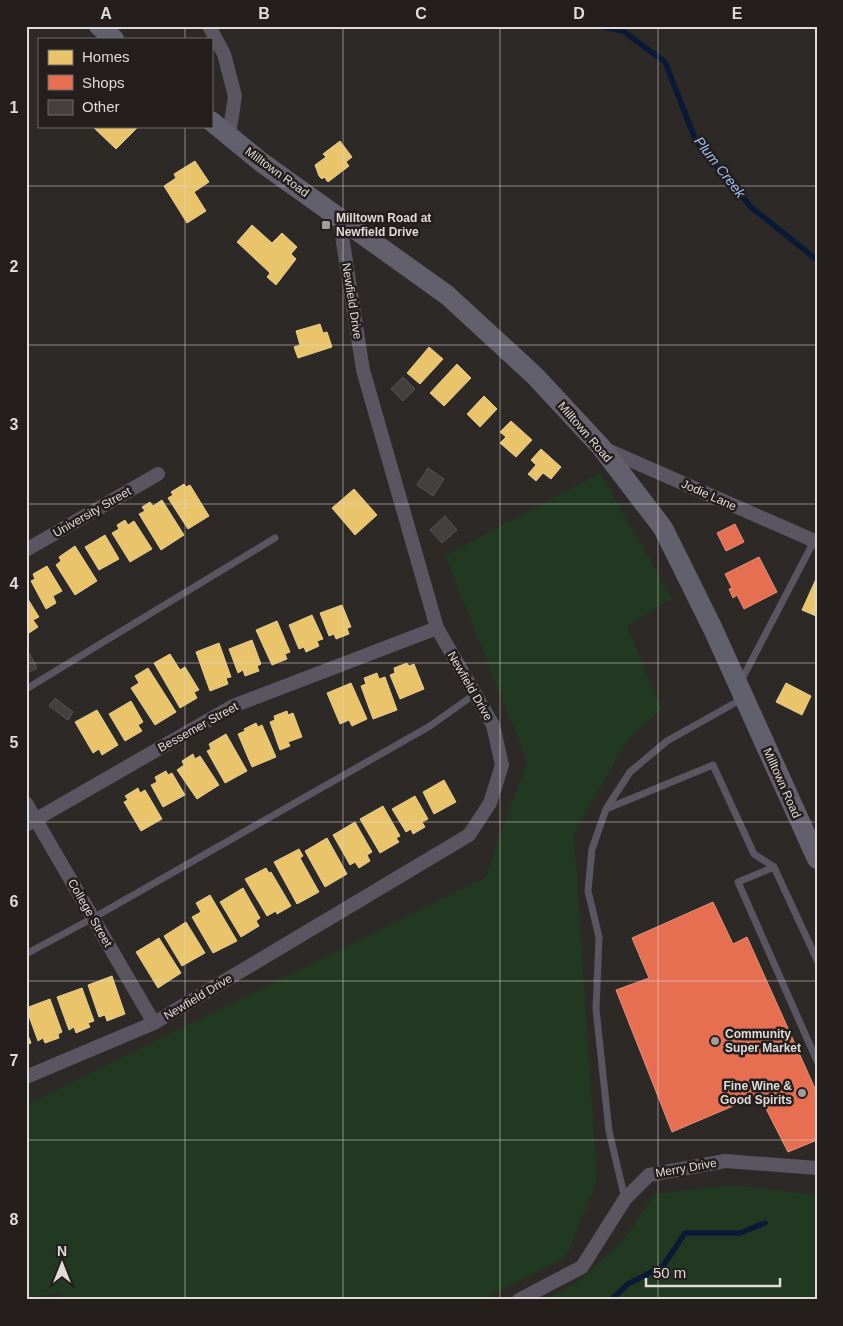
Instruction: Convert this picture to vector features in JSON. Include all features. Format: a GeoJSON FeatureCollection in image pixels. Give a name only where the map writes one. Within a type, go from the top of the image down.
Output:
{"type":"FeatureCollection","features":[{"type":"Feature","properties":{"kind":"street"},"geometry":{"type":"LineString","coordinates":[[99,26],[113,38]]}},
{"type":"Feature","properties":{"kind":"street"},"geometry":{"type":"LineString","coordinates":[[209,26],[224,54],[235,96],[229,136]]}},
{"type":"Feature","properties":{"kind":"street","name":"Milltown Road"},"geometry":{"type":"LineString","coordinates":[[212,122],[261,162],[447,294],[535,376],[601,447],[663,528],[742,692],[817,859]]}},
{"type":"Feature","properties":{"kind":"street","name":"Newfield Drive"},"geometry":{"type":"LineString","coordinates":[[26,1077],[154,1023],[469,835],[490,803],[502,765],[493,725],[437,628],[363,370],[339,217]]}},
{"type":"Feature","properties":{"kind":"street","name":"Jodie Lane"},"geometry":{"type":"LineString","coordinates":[[601,447],[815,541]]}},
{"type":"Feature","properties":{"kind":"street","name":"University Street"},"geometry":{"type":"LineString","coordinates":[[26,550],[158,474]]}},
{"type":"Feature","properties":{"kind":"street","name":"Bessemer Street"},"geometry":{"type":"LineString","coordinates":[[31,822],[233,706],[437,628]]}},
{"type":"Feature","properties":{"kind":"street","name":"College Street"},"geometry":{"type":"LineString","coordinates":[[26,803],[31,822],[93,918],[154,1023]]}},
{"type":"Feature","properties":{"kind":"street","name":"Merry Drive"},"geometry":{"type":"LineString","coordinates":[[519,1300],[582,1267],[625,1199],[649,1175],[725,1161],[817,1168]]}},
{"type":"Feature","properties":{"kind":"lane"},"geometry":{"type":"LineString","coordinates":[[26,689],[275,538]]}},
{"type":"Feature","properties":{"kind":"lane"},"geometry":{"type":"LineString","coordinates":[[625,1199],[609,1131],[596,1009],[599,937],[588,891],[592,849],[606,809],[630,772],[667,741],[742,692],[815,541]]}},
{"type":"Feature","properties":{"kind":"lane"},"geometry":{"type":"LineString","coordinates":[[26,954],[93,918],[430,726],[475,694]]}},
{"type":"Feature","properties":{"kind":"lane"},"geometry":{"type":"LineString","coordinates":[[606,809],[713,765],[754,854],[774,867],[817,960]]}},
{"type":"Feature","properties":{"kind":"lane"},"geometry":{"type":"LineString","coordinates":[[774,867],[738,882],[817,1061]]}},
{"type":"Feature","properties":{"kind":"green space"},"geometry":{"type":"Polygon","coordinates":[[[600,473],[672,598],[627,626],[662,709],[628,739],[574,834],[597,1181],[566,1257],[482,1300],[62,1300],[60,1293],[26,1298],[26,1105],[485,878],[527,761],[445,556],[600,473]]]}},
{"type":"Feature","properties":{"kind":"green space"},"geometry":{"type":"Polygon","coordinates":[[[731,1185],[817,1195],[817,1300],[544,1300],[576,1283],[620,1244],[655,1194],[731,1185]]]}},
{"type":"Feature","properties":{"kind":"building: Homes"},"geometry":{"type":"Polygon","coordinates":[[[94,128],[137,128],[116,149],[94,128]]]}},
{"type":"Feature","properties":{"kind":"building: Homes"},"geometry":{"type":"Polygon","coordinates":[[[340,141],[352,157],[346,162],[349,166],[328,182],[324,177],[322,179],[319,176],[315,165],[326,157],[323,154],[340,141]]]}},
{"type":"Feature","properties":{"kind":"building: Homes"},"geometry":{"type":"Polygon","coordinates":[[[195,161],[209,182],[194,192],[206,211],[187,223],[164,186],[176,178],[174,174],[195,161]]]}},
{"type":"Feature","properties":{"kind":"building: Homes"},"geometry":{"type":"Polygon","coordinates":[[[252,225],[272,243],[282,233],[297,247],[291,254],[296,259],[276,285],[267,277],[270,273],[237,242],[252,225]]]}},
{"type":"Feature","properties":{"kind":"building: Homes"},"geometry":{"type":"Polygon","coordinates":[[[320,324],[323,333],[327,332],[332,347],[298,358],[294,347],[300,345],[296,331],[320,324]]]}},
{"type":"Feature","properties":{"kind":"building: Homes"},"geometry":{"type":"Polygon","coordinates":[[[429,347],[443,359],[420,384],[407,373],[429,347]]]}},
{"type":"Feature","properties":{"kind":"building: Homes"},"geometry":{"type":"Polygon","coordinates":[[[457,364],[471,378],[444,406],[430,393],[457,364]]]}},
{"type":"Feature","properties":{"kind":"building: Homes"},"geometry":{"type":"Polygon","coordinates":[[[484,396],[497,409],[480,427],[467,414],[484,396]]]}},
{"type":"Feature","properties":{"kind":"building: Homes"},"geometry":{"type":"Polygon","coordinates":[[[511,421],[532,440],[516,457],[500,443],[506,437],[500,432],[511,421]]]}},
{"type":"Feature","properties":{"kind":"building: Homes"},"geometry":{"type":"Polygon","coordinates":[[[541,449],[561,467],[551,479],[543,473],[536,481],[528,474],[536,465],[531,460],[541,449]]]}},
{"type":"Feature","properties":{"kind":"building: Homes"},"geometry":{"type":"Polygon","coordinates":[[[184,484],[186,487],[190,485],[209,516],[188,529],[168,498],[173,495],[171,492],[184,484]]]}},
{"type":"Feature","properties":{"kind":"building: Homes"},"geometry":{"type":"Polygon","coordinates":[[[354,489],[377,515],[355,535],[332,508],[354,489]]]}},
{"type":"Feature","properties":{"kind":"building: Homes"},"geometry":{"type":"Polygon","coordinates":[[[162,500],[184,535],[161,550],[139,514],[145,511],[142,507],[150,502],[153,506],[162,500]]]}},
{"type":"Feature","properties":{"kind":"building: Homes"},"geometry":{"type":"Polygon","coordinates":[[[125,520],[128,525],[134,521],[152,549],[130,562],[112,533],[119,529],[117,525],[125,520]]]}},
{"type":"Feature","properties":{"kind":"building: Homes"},"geometry":{"type":"Polygon","coordinates":[[[105,535],[119,559],[99,570],[85,547],[105,535]]]}},
{"type":"Feature","properties":{"kind":"building: Homes"},"geometry":{"type":"Polygon","coordinates":[[[75,546],[97,581],[75,595],[56,565],[61,561],[59,557],[75,546]]]}},
{"type":"Feature","properties":{"kind":"building: Homes"},"geometry":{"type":"Polygon","coordinates":[[[47,566],[62,591],[53,596],[56,603],[46,609],[31,581],[35,579],[33,574],[47,566]]]}},
{"type":"Feature","properties":{"kind":"building: Homes"},"geometry":{"type":"Polygon","coordinates":[[[817,579],[816,616],[802,610],[817,579]]]}},
{"type":"Feature","properties":{"kind":"building: Homes"},"geometry":{"type":"Polygon","coordinates":[[[26,596],[39,617],[33,620],[38,627],[26,635],[26,596]]]}},
{"type":"Feature","properties":{"kind":"building: Homes"},"geometry":{"type":"Polygon","coordinates":[[[342,605],[351,627],[347,628],[349,634],[336,639],[334,634],[329,636],[320,613],[342,605]]]}},
{"type":"Feature","properties":{"kind":"building: Homes"},"geometry":{"type":"Polygon","coordinates":[[[312,615],[323,639],[317,641],[319,646],[306,652],[304,647],[299,649],[289,625],[312,615]]]}},
{"type":"Feature","properties":{"kind":"building: Homes"},"geometry":{"type":"Polygon","coordinates":[[[277,621],[290,652],[285,654],[287,659],[272,665],[256,630],[277,621]]]}},
{"type":"Feature","properties":{"kind":"building: Homes"},"geometry":{"type":"Polygon","coordinates":[[[252,640],[261,664],[257,666],[259,671],[245,676],[243,670],[238,673],[229,649],[252,640]]]}},
{"type":"Feature","properties":{"kind":"building: Homes"},"geometry":{"type":"Polygon","coordinates":[[[219,643],[231,677],[226,678],[228,684],[210,691],[196,652],[219,643]]]}},
{"type":"Feature","properties":{"kind":"building: Homes"},"geometry":{"type":"Polygon","coordinates":[[[170,654],[180,670],[185,667],[199,690],[194,692],[197,698],[180,708],[154,663],[170,654]]]}},
{"type":"Feature","properties":{"kind":"building: Homes"},"geometry":{"type":"Polygon","coordinates":[[[407,663],[409,666],[414,664],[424,689],[400,699],[390,675],[395,673],[394,668],[407,663]]]}},
{"type":"Feature","properties":{"kind":"building: Homes"},"geometry":{"type":"Polygon","coordinates":[[[148,668],[176,712],[155,725],[131,688],[139,683],[135,676],[148,668]]]}},
{"type":"Feature","properties":{"kind":"building: Homes"},"geometry":{"type":"Polygon","coordinates":[[[377,673],[379,679],[385,677],[397,710],[373,719],[361,686],[366,684],[364,678],[377,673]]]}},
{"type":"Feature","properties":{"kind":"building: Homes"},"geometry":{"type":"Polygon","coordinates":[[[351,683],[367,719],[352,726],[349,720],[340,724],[327,693],[351,683]]]}},
{"type":"Feature","properties":{"kind":"building: Homes"},"geometry":{"type":"Polygon","coordinates":[[[786,683],[811,696],[802,715],[776,702],[786,683]]]}},
{"type":"Feature","properties":{"kind":"building: Homes"},"geometry":{"type":"Polygon","coordinates":[[[131,701],[143,722],[138,725],[142,731],[125,741],[109,714],[131,701]]]}},
{"type":"Feature","properties":{"kind":"building: Homes"},"geometry":{"type":"Polygon","coordinates":[[[97,710],[118,745],[102,755],[99,749],[93,753],[75,722],[97,710]]]}},
{"type":"Feature","properties":{"kind":"building: Homes"},"geometry":{"type":"Polygon","coordinates":[[[287,711],[288,715],[293,713],[302,737],[288,742],[290,746],[280,750],[270,722],[275,720],[274,716],[287,711]]]}},
{"type":"Feature","properties":{"kind":"building: Homes"},"geometry":{"type":"Polygon","coordinates":[[[256,723],[258,727],[262,725],[276,757],[252,767],[238,734],[256,723]]]}},
{"type":"Feature","properties":{"kind":"building: Homes"},"geometry":{"type":"Polygon","coordinates":[[[226,734],[247,771],[225,783],[207,751],[211,749],[209,744],[226,734]]]}},
{"type":"Feature","properties":{"kind":"building: Homes"},"geometry":{"type":"Polygon","coordinates":[[[193,754],[195,759],[200,756],[219,785],[197,799],[177,770],[184,765],[182,761],[193,754]]]}},
{"type":"Feature","properties":{"kind":"building: Homes"},"geometry":{"type":"Polygon","coordinates":[[[166,771],[168,775],[172,773],[185,795],[163,807],[151,785],[157,782],[155,777],[166,771]]]}},
{"type":"Feature","properties":{"kind":"building: Homes"},"geometry":{"type":"Polygon","coordinates":[[[444,780],[456,802],[434,814],[423,792],[444,780]]]}},
{"type":"Feature","properties":{"kind":"building: Homes"},"geometry":{"type":"Polygon","coordinates":[[[138,788],[140,793],[145,790],[162,819],[141,831],[124,802],[128,800],[125,796],[138,788]]]}},
{"type":"Feature","properties":{"kind":"building: Homes"},"geometry":{"type":"Polygon","coordinates":[[[415,796],[428,819],[422,822],[425,827],[413,834],[411,829],[406,832],[392,809],[415,796]]]}},
{"type":"Feature","properties":{"kind":"building: Homes"},"geometry":{"type":"Polygon","coordinates":[[[383,806],[400,836],[396,838],[399,842],[380,853],[360,819],[383,806]]]}},
{"type":"Feature","properties":{"kind":"building: Homes"},"geometry":{"type":"Polygon","coordinates":[[[355,822],[372,852],[367,855],[370,861],[359,868],[355,862],[350,865],[333,835],[355,822]]]}},
{"type":"Feature","properties":{"kind":"building: Homes"},"geometry":{"type":"Polygon","coordinates":[[[327,838],[347,874],[325,887],[305,851],[327,838]]]}},
{"type":"Feature","properties":{"kind":"building: Homes"},"geometry":{"type":"Polygon","coordinates":[[[299,849],[303,856],[300,858],[319,892],[297,904],[274,862],[299,849]]]}},
{"type":"Feature","properties":{"kind":"building: Homes"},"geometry":{"type":"Polygon","coordinates":[[[266,868],[269,873],[271,872],[291,906],[277,914],[276,911],[267,916],[245,879],[266,868]]]}},
{"type":"Feature","properties":{"kind":"building: Homes"},"geometry":{"type":"Polygon","coordinates":[[[243,888],[260,918],[256,921],[259,926],[241,937],[220,902],[243,888]]]}},
{"type":"Feature","properties":{"kind":"building: Homes"},"geometry":{"type":"Polygon","coordinates":[[[210,895],[237,941],[213,953],[192,917],[201,912],[196,903],[210,895]]]}},
{"type":"Feature","properties":{"kind":"building: Homes"},"geometry":{"type":"Polygon","coordinates":[[[186,922],[205,953],[182,966],[164,936],[186,922]]]}},
{"type":"Feature","properties":{"kind":"building: Homes"},"geometry":{"type":"Polygon","coordinates":[[[159,938],[181,973],[158,988],[136,952],[159,938]]]}},
{"type":"Feature","properties":{"kind":"building: Homes"},"geometry":{"type":"Polygon","coordinates":[[[112,976],[125,1014],[107,1021],[105,1015],[99,1017],[88,985],[112,976]]]}},
{"type":"Feature","properties":{"kind":"building: Homes"},"geometry":{"type":"Polygon","coordinates":[[[82,988],[94,1021],[88,1023],[90,1027],[76,1033],[74,1027],[69,1030],[57,997],[82,988]]]}},
{"type":"Feature","properties":{"kind":"building: Homes"},"geometry":{"type":"Polygon","coordinates":[[[50,999],[62,1032],[58,1034],[59,1038],[45,1043],[43,1038],[38,1041],[26,1008],[50,999]]]}},
{"type":"Feature","properties":{"kind":"building: Homes"},"geometry":{"type":"Polygon","coordinates":[[[26,1030],[31,1043],[26,1045],[26,1030]]]}},
{"type":"Feature","properties":{"kind":"building: Shops"},"geometry":{"type":"Polygon","coordinates":[[[735,524],[744,542],[726,551],[717,533],[735,524]]]}},
{"type":"Feature","properties":{"kind":"building: Shops"},"geometry":{"type":"Polygon","coordinates":[[[759,557],[777,592],[744,609],[737,595],[733,598],[729,589],[732,588],[725,574],[759,557]]]}},
{"type":"Feature","properties":{"kind":"building: Shops","name":"Community Super Market"},"geometry":{"type":"Polygon","coordinates":[[[713,902],[733,944],[747,937],[817,1093],[817,1140],[788,1152],[759,1095],[672,1132],[616,990],[649,978],[632,938],[713,902]]]}},
{"type":"Feature","properties":{"kind":"building: Other"},"geometry":{"type":"Polygon","coordinates":[[[403,377],[415,389],[403,401],[391,389],[403,377]]]}},
{"type":"Feature","properties":{"kind":"building: Other"},"geometry":{"type":"Polygon","coordinates":[[[428,468],[444,479],[433,496],[417,485],[428,468]]]}},
{"type":"Feature","properties":{"kind":"building: Other"},"geometry":{"type":"Polygon","coordinates":[[[445,516],[457,530],[442,543],[430,530],[445,516]]]}},
{"type":"Feature","properties":{"kind":"building: Other"},"geometry":{"type":"Polygon","coordinates":[[[29,653],[37,668],[26,674],[26,654],[29,653]]]}},
{"type":"Feature","properties":{"kind":"building: Other"},"geometry":{"type":"Polygon","coordinates":[[[55,698],[73,712],[68,720],[49,706],[55,698]]]}},
{"type":"Feature","properties":{"kind":"waterway","name":"Plum Creek"},"geometry":{"type":"LineString","coordinates":[[599,26],[623,31],[665,62],[696,141],[751,207],[817,260]]}},
{"type":"Feature","properties":{"kind":"waterway"},"geometry":{"type":"LineString","coordinates":[[611,1300],[628,1284],[663,1266],[685,1233],[740,1233],[765,1223]]}},
{"type":"Feature","properties":{"kind":"place","name":"Milltown Road at Newfield Drive"},"geometry":{"type":"Point","coordinates":[326,225]}},
{"type":"Feature","properties":{"kind":"place","name":"Community Super Market"},"geometry":{"type":"Point","coordinates":[715,1041]}},
{"type":"Feature","properties":{"kind":"place","name":"Fine Wine & Good Spirits"},"geometry":{"type":"Point","coordinates":[802,1093]}}]}
